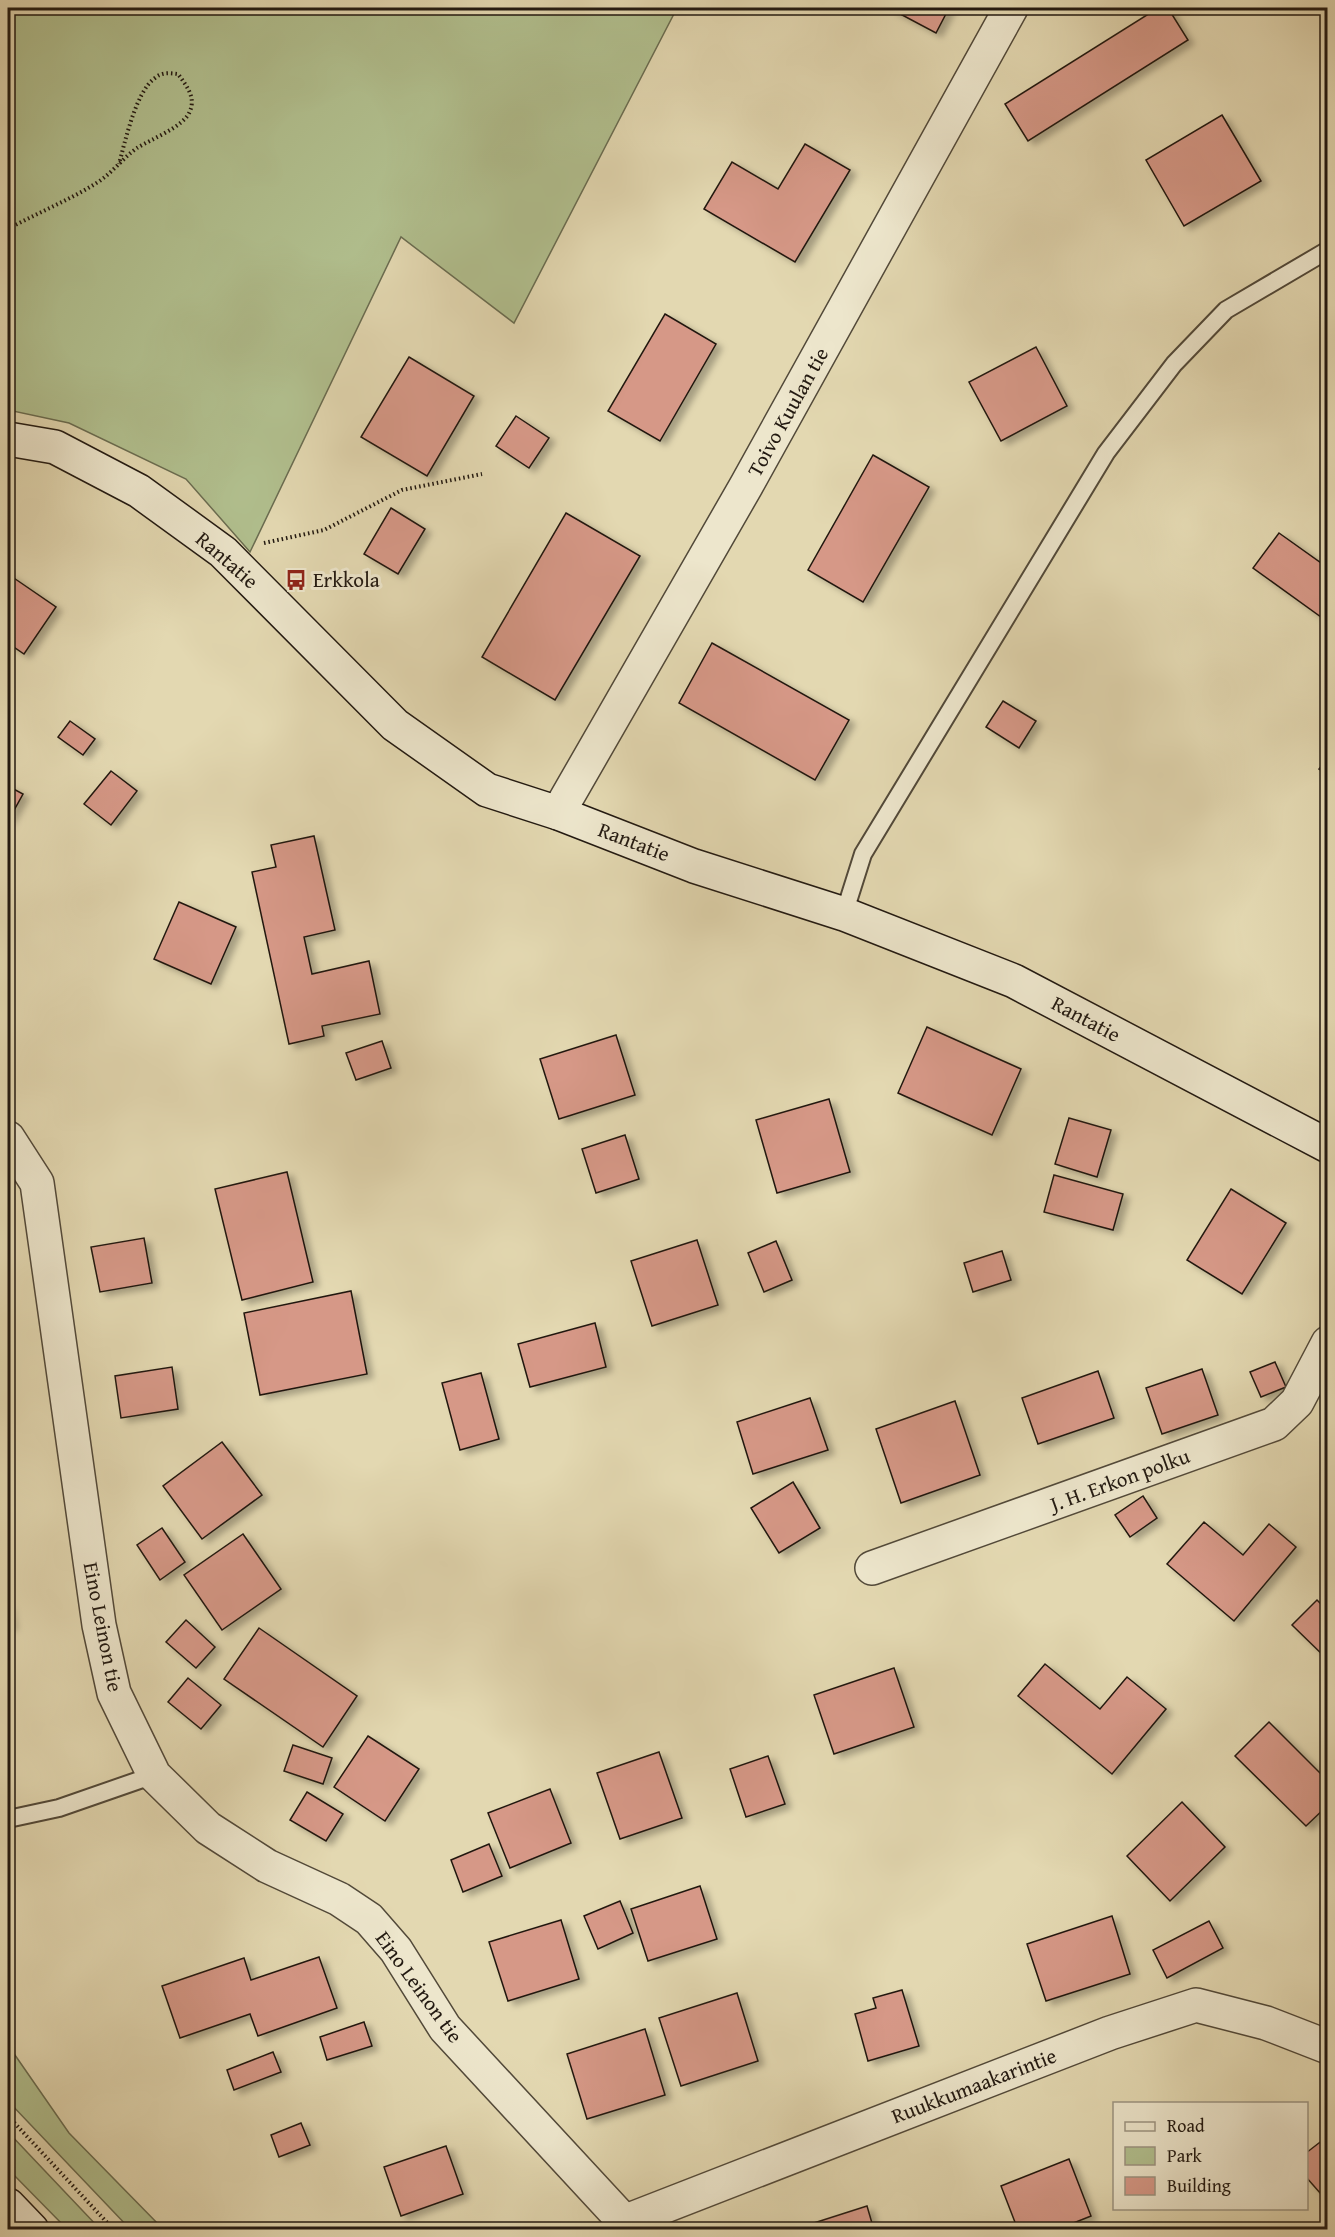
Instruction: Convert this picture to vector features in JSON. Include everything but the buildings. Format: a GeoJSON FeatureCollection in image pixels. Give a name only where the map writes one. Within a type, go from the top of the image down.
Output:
{"type":"FeatureCollection","features":[{"type":"Feature","properties":{"kind":"street","name":"Toivo Kuulan tie"},"geometry":{"type":"LineString","coordinates":[[558,813],[746,486],[1011,8]]}},
{"type":"Feature","properties":{"kind":"street","name":"Rantatie"},"geometry":{"type":"LineString","coordinates":[[8,439],[55,447],[128,485],[223,552],[395,725],[487,790],[558,813],[694,866],[844,914],[1014,981],[1328,1146]]}},
{"type":"Feature","properties":{"kind":"street","name":"Eino Leinon tie"},"geometry":{"type":"LineString","coordinates":[[8,1138],[37,1183],[101,1636],[114,1693],[154,1775],[208,1828],[267,1866],[339,1899],[369,1919],[396,1950],[445,2028],[628,2226]]}},
{"type":"Feature","properties":{"kind":"street","name":"J. H. Erkon polku"},"geometry":{"type":"LineString","coordinates":[[872,1568],[1274,1424],[1297,1402],[1328,1343]]}},
{"type":"Feature","properties":{"kind":"street","name":"Ruukkumaakarintie"},"geometry":{"type":"LineString","coordinates":[[628,2226],[1110,2032],[1196,2005],[1266,2023],[1328,2047]]}},
{"type":"Feature","properties":{"kind":"street"},"geometry":{"type":"LineString","coordinates":[[8,2205],[32,2229]]}},
{"type":"Feature","properties":{"kind":"lane"},"geometry":{"type":"LineString","coordinates":[[844,914],[863,854],[1106,453],[1174,364],[1226,310],[1328,250]]}},
{"type":"Feature","properties":{"kind":"lane"},"geometry":{"type":"LineString","coordinates":[[8,1819],[59,1808],[154,1775]]}},
{"type":"Feature","properties":{"kind":"path"},"geometry":{"type":"LineString","coordinates":[[8,229],[100,181],[136,149],[173,128],[190,113],[192,99],[188,87],[178,74],[165,73],[153,78],[136,105],[119,164]]}},
{"type":"Feature","properties":{"kind":"path"},"geometry":{"type":"LineString","coordinates":[[223,552],[324,530],[402,490],[482,474]]}},
{"type":"Feature","properties":{"kind":"path"},"geometry":{"type":"LineString","coordinates":[[8,2116],[114,2229]]}},
{"type":"Feature","properties":{"kind":"green space"},"geometry":{"type":"Polygon","coordinates":[[[8,8],[677,8],[514,323],[401,237],[250,552],[186,479],[69,423],[8,410],[8,8]]]}},
{"type":"Feature","properties":{"kind":"green space"},"geometry":{"type":"Polygon","coordinates":[[[8,2045],[69,2133],[163,2229],[130,2229],[8,2101],[8,2045]]]}},
{"type":"Feature","properties":{"kind":"green space"},"geometry":{"type":"Polygon","coordinates":[[[8,2132],[100,2229],[67,2229],[8,2169],[8,2132]]]}},
{"type":"Feature","properties":{"kind":"place","name":"Erkkola"},"geometry":{"type":"Point","coordinates":[296,580]}}]}
